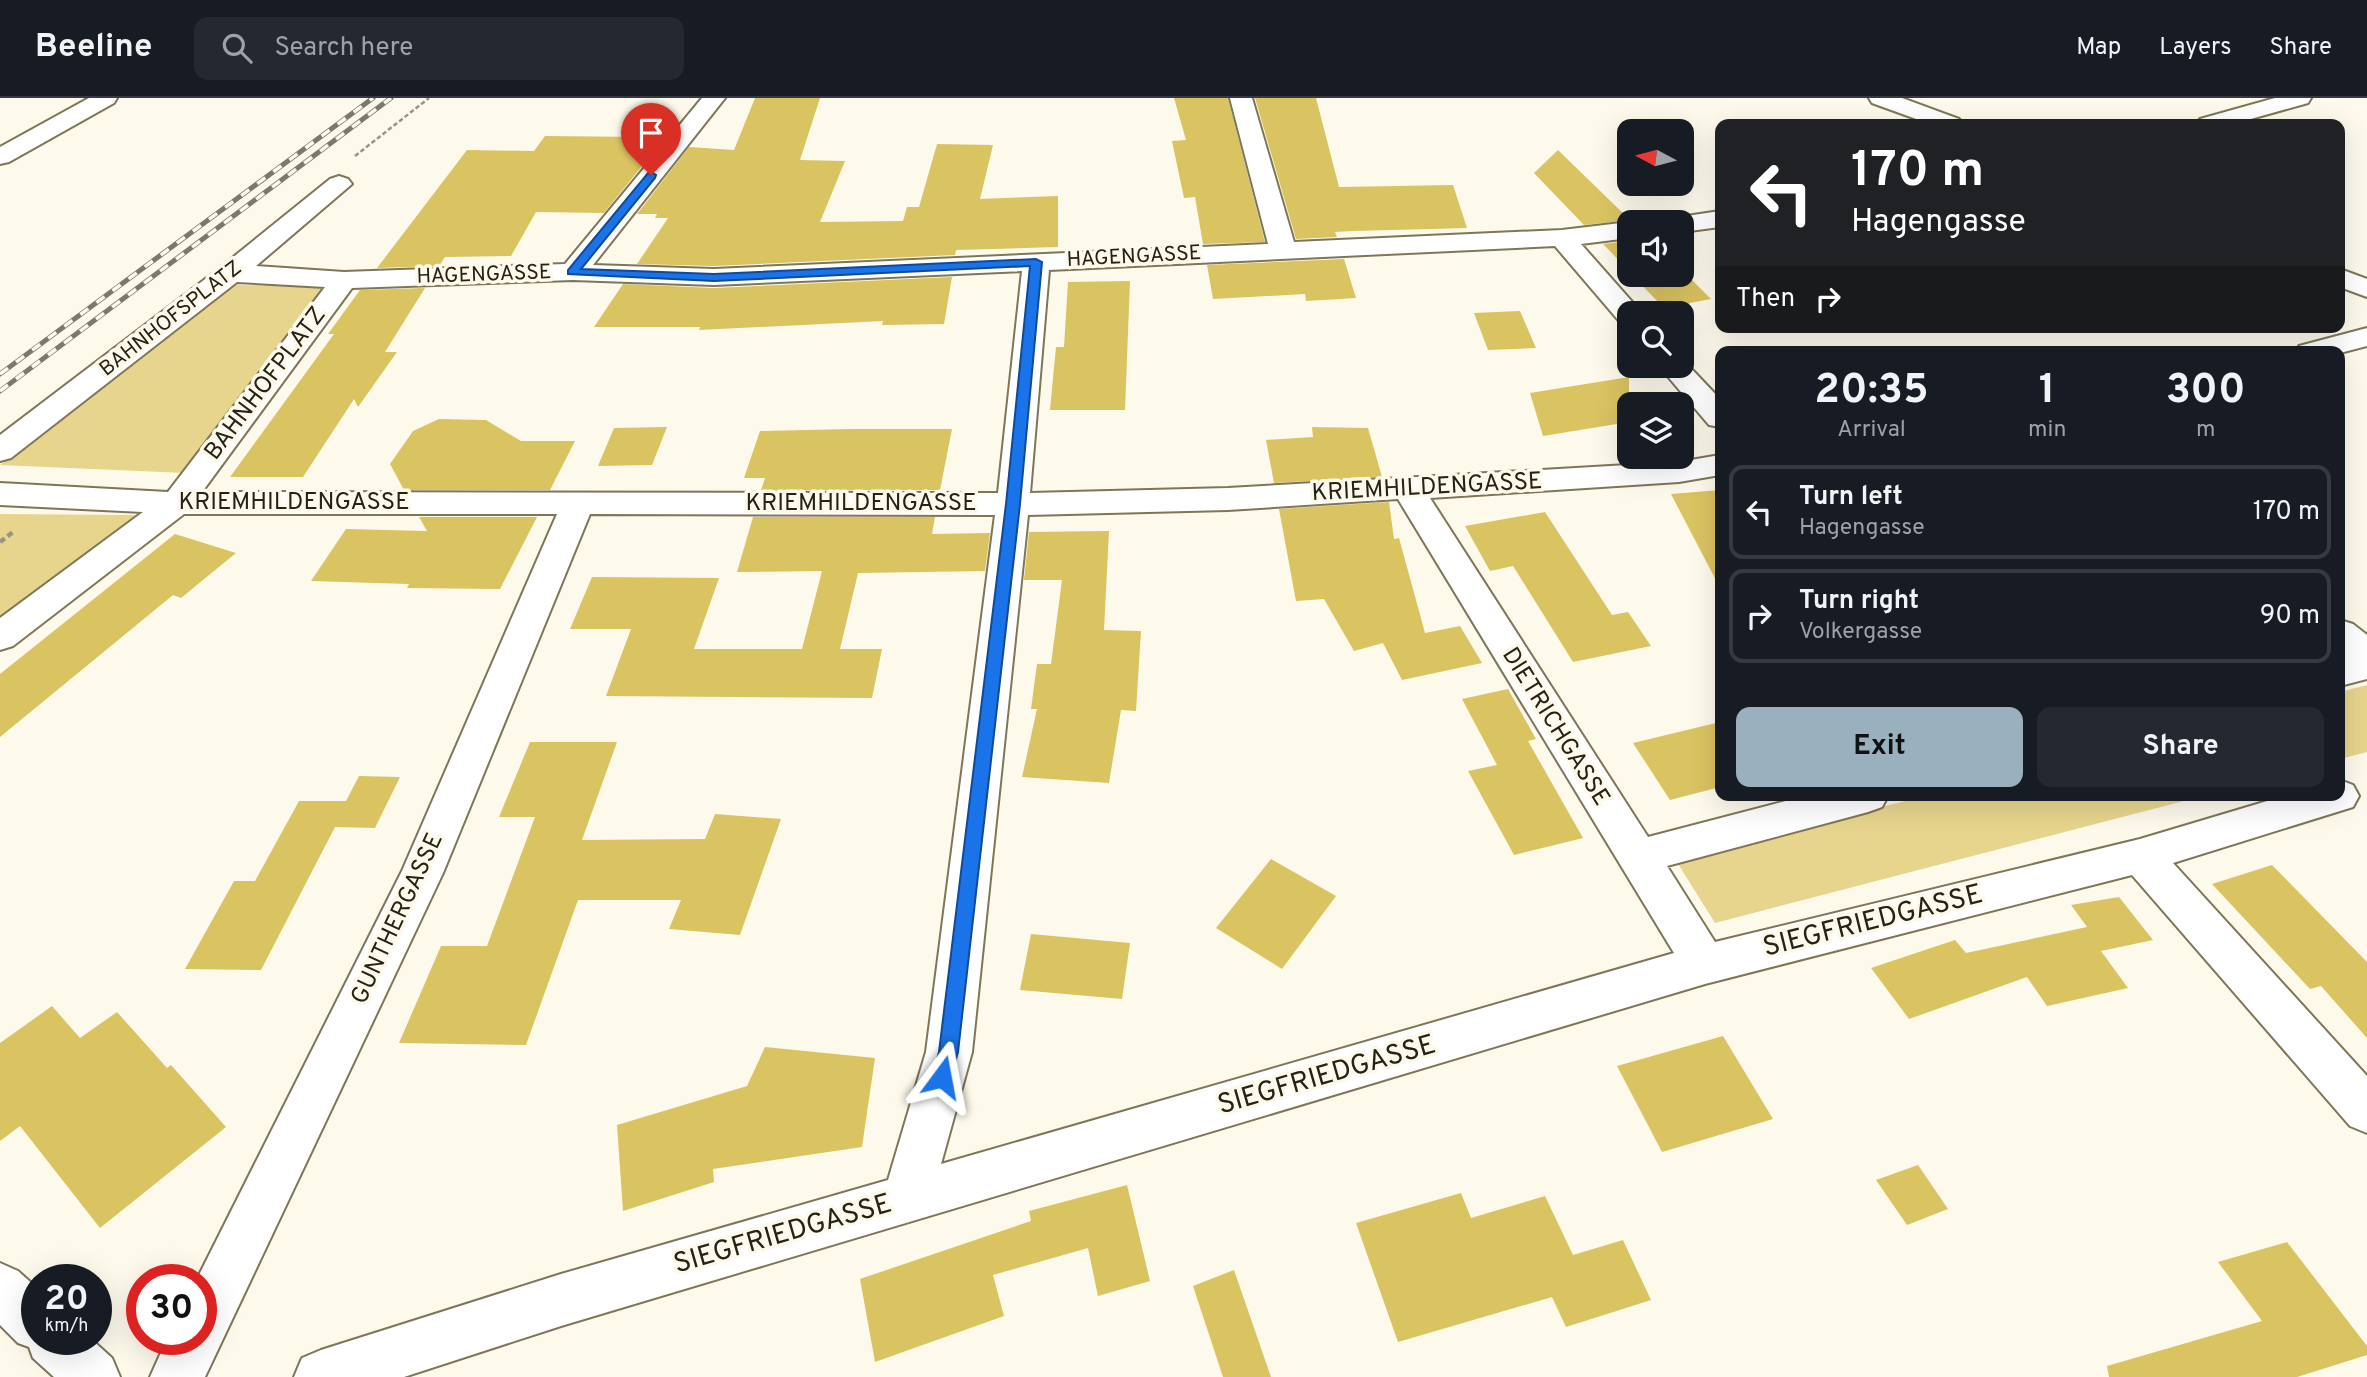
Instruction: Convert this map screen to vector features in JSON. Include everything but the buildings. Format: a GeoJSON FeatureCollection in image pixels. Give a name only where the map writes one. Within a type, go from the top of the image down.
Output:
{"type":"FeatureCollection","features":[{"type":"Feature","properties":{"kind":"street"},"geometry":{"type":"LineString","coordinates":[[0,157],[106,98]]}},
{"type":"Feature","properties":{"kind":"street"},"geometry":{"type":"LineString","coordinates":[[572,272],[714,98]]}},
{"type":"Feature","properties":{"kind":"street"},"geometry":{"type":"LineString","coordinates":[[1241,98],[1283,250]]}},
{"type":"Feature","properties":{"kind":"street"},"geometry":{"type":"LineString","coordinates":[[2226,119],[2300,98]]}},
{"type":"Feature","properties":{"kind":"street"},"geometry":{"type":"LineString","coordinates":[[1893,99],[1939,119]]}},
{"type":"Feature","properties":{"kind":"street","name":"BAHNHOFSPLATZ"},"geometry":{"type":"LineString","coordinates":[[0,451],[231,273],[339,184]]}},
{"type":"Feature","properties":{"kind":"street"},"geometry":{"type":"LineString","coordinates":[[1694,222],[1715,220]]}},
{"type":"Feature","properties":{"kind":"street","name":"HAGENGASSE"},"geometry":{"type":"LineString","coordinates":[[344,280],[572,272],[714,278],[1562,238],[1617,231]]}},
{"type":"Feature","properties":{"kind":"street"},"geometry":{"type":"LineString","coordinates":[[1562,238],[1617,301]]}},
{"type":"Feature","properties":{"kind":"street"},"geometry":{"type":"LineString","coordinates":[[907,1199],[949,1052],[1013,504],[1036,262]]}},
{"type":"Feature","properties":{"kind":"street","name":"BAHNHOFPLATZ"},"geometry":{"type":"LineString","coordinates":[[231,273],[344,280]]}},
{"type":"Feature","properties":{"kind":"street"},"geometry":{"type":"LineString","coordinates":[[2345,279],[2367,289]]}},
{"type":"Feature","properties":{"kind":"street","name":"BAHNHOFPLATZ"},"geometry":{"type":"LineString","coordinates":[[0,637],[177,503],[344,280]]}},
{"type":"Feature","properties":{"kind":"street"},"geometry":{"type":"LineString","coordinates":[[2332,346],[2367,337]]}},
{"type":"Feature","properties":{"kind":"street"},"geometry":{"type":"LineString","coordinates":[[1685,378],[1715,412]]}},
{"type":"Feature","properties":{"kind":"street","name":"KRIEMHILDENGASSE"},"geometry":{"type":"LineString","coordinates":[[0,495],[177,503],[1013,504],[1228,499],[1679,472],[1715,466]]}},
{"type":"Feature","properties":{"kind":"street","name":"DIETRICHGASSE"},"geometry":{"type":"LineString","coordinates":[[1408,489],[1704,964]]}},
{"type":"Feature","properties":{"kind":"street","name":"GUNTHERGASSE"},"geometry":{"type":"LineString","coordinates":[[217,1294],[422,873],[578,503]]}},
{"type":"Feature","properties":{"kind":"street"},"geometry":{"type":"LineString","coordinates":[[2345,637],[2367,655]]}},
{"type":"Feature","properties":{"kind":"street"},"geometry":{"type":"LineString","coordinates":[[2345,671],[2367,665]]}},
{"type":"Feature","properties":{"kind":"street","name":"SIEGFRIEDGASSE"},"geometry":{"type":"LineString","coordinates":[[2345,794],[2367,787]]}},
{"type":"Feature","properties":{"kind":"street"},"geometry":{"type":"LineString","coordinates":[[1636,857],[1849,801]]}},
{"type":"Feature","properties":{"kind":"street","name":"SIEGFRIEDGASSE"},"geometry":{"type":"LineString","coordinates":[[321,1377],[561,1300],[1704,964],[2140,856],[2322,801]]}},
{"type":"Feature","properties":{"kind":"street"},"geometry":{"type":"LineString","coordinates":[[2140,856],[2367,1110]]}},
{"type":"Feature","properties":{"kind":"street"},"geometry":{"type":"LineString","coordinates":[[0,1289],[21,1309]]}},
{"type":"Feature","properties":{"kind":"street"},"geometry":{"type":"LineString","coordinates":[[69,1355],[93,1377]]}},
{"type":"Feature","properties":{"kind":"street"},"geometry":{"type":"LineString","coordinates":[[177,1377],[187,1355]]}},
{"type":"Feature","properties":{"kind":"path"},"geometry":{"type":"LineString","coordinates":[[339,184],[335,172],[429,98]]}},
{"type":"Feature","properties":{"kind":"shaded area"},"geometry":{"type":"Polygon","coordinates":[[[232,285],[328,286],[185,473],[0,465],[232,285]]]}},
{"type":"Feature","properties":{"kind":"shaded area"},"geometry":{"type":"Polygon","coordinates":[[[0,514],[136,515],[0,620],[0,514]]]}},
{"type":"Feature","properties":{"kind":"shaded area"},"geometry":{"type":"Polygon","coordinates":[[[2367,685],[2367,752],[2345,758],[2345,691],[2367,685]]]}},
{"type":"Feature","properties":{"kind":"shaded area"},"geometry":{"type":"Polygon","coordinates":[[[1905,801],[2184,801],[1715,923],[1675,859],[1905,801]]]}},
{"type":"Feature","properties":{"kind":"railway"},"geometry":{"type":"LineString","coordinates":[[0,374],[373,98]]}},
{"type":"Feature","properties":{"kind":"railway"},"geometry":{"type":"LineString","coordinates":[[0,391],[391,98]]}},
{"type":"Feature","properties":{"kind":"route"},"geometry":{"type":"LineString","coordinates":[[651,175],[572,272],[714,278],[1036,262],[1013,504],[949,1052],[942,1077]]}}]}
